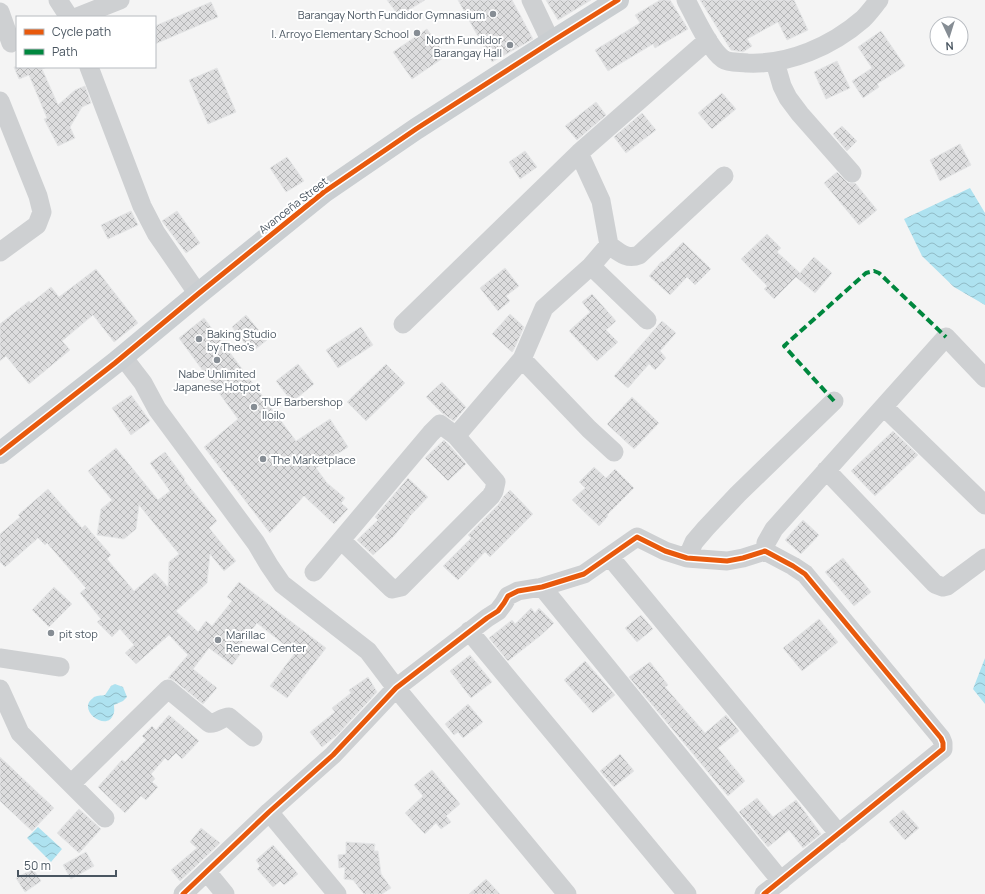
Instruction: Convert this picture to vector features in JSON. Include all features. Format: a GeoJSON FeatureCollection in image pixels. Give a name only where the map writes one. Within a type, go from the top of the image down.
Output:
{"type":"FeatureCollection","features":[{"type":"Feature","properties":{"kind":"main road","name":"Avanceña Street"},"geometry":{"type":"LineString","coordinates":[[0,453],[119,360],[324,192],[416,129],[618,0]]}},
{"type":"Feature","properties":{"kind":"street"},"geometry":{"type":"LineString","coordinates":[[58,0],[68,16]]}},
{"type":"Feature","properties":{"kind":"street"},"geometry":{"type":"LineString","coordinates":[[79,16],[118,0]]}},
{"type":"Feature","properties":{"kind":"street"},"geometry":{"type":"LineString","coordinates":[[531,0],[551,42]]}},
{"type":"Feature","properties":{"kind":"street"},"geometry":{"type":"LineString","coordinates":[[686,0],[708,40],[724,60],[753,63],[776,62],[812,51],[843,34],[864,18],[879,0]]}},
{"type":"Feature","properties":{"kind":"street"},"geometry":{"type":"LineString","coordinates":[[0,12],[10,45]]}},
{"type":"Feature","properties":{"kind":"street"},"geometry":{"type":"LineString","coordinates":[[403,324],[579,153],[708,40]]}},
{"type":"Feature","properties":{"kind":"street"},"geometry":{"type":"LineString","coordinates":[[776,62],[782,86],[788,98],[800,114],[852,173]]}},
{"type":"Feature","properties":{"kind":"street"},"geometry":{"type":"LineString","coordinates":[[89,68],[142,206],[156,233],[198,294]]}},
{"type":"Feature","properties":{"kind":"street"},"geometry":{"type":"LineString","coordinates":[[0,101],[38,196],[42,212],[37,225],[0,252]]}},
{"type":"Feature","properties":{"kind":"street"},"geometry":{"type":"LineString","coordinates":[[579,153],[601,201],[609,245],[626,257],[635,257],[639,255],[724,176]]}},
{"type":"Feature","properties":{"kind":"street"},"geometry":{"type":"LineString","coordinates":[[456,436],[522,359],[544,308],[591,266],[609,245]]}},
{"type":"Feature","properties":{"kind":"street"},"geometry":{"type":"LineString","coordinates":[[591,266],[647,320]]}},
{"type":"Feature","properties":{"kind":"street"},"geometry":{"type":"LineString","coordinates":[[765,551],[766,543],[774,529],[946,337],[985,378]]}},
{"type":"Feature","properties":{"kind":"street"},"geometry":{"type":"LineString","coordinates":[[522,359],[589,429],[614,452]]}},
{"type":"Feature","properties":{"kind":"street"},"geometry":{"type":"LineString","coordinates":[[119,360],[134,388],[158,409],[256,543],[282,584],[368,651],[396,688],[567,894]]}},
{"type":"Feature","properties":{"kind":"street"},"geometry":{"type":"LineString","coordinates":[[687,558],[694,542],[706,528],[738,494],[834,401]]}},
{"type":"Feature","properties":{"kind":"street"},"geometry":{"type":"LineString","coordinates":[[884,408],[985,505]]}},
{"type":"Feature","properties":{"kind":"street"},"geometry":{"type":"LineString","coordinates":[[314,572],[341,540],[440,424],[456,436],[496,482],[491,496],[401,587],[392,589],[341,540]]}},
{"type":"Feature","properties":{"kind":"street"},"geometry":{"type":"LineString","coordinates":[[826,470],[939,586],[948,586],[985,558]]}},
{"type":"Feature","properties":{"kind":"street"},"geometry":{"type":"LineString","coordinates":[[183,894],[269,812],[333,755],[396,688],[469,631],[498,611],[508,596],[518,591],[542,587],[584,574],[637,537],[666,551],[687,558],[727,561],[765,551],[794,566],[805,574],[941,738],[943,743],[943,749],[764,894]]}},
{"type":"Feature","properties":{"kind":"street"},"geometry":{"type":"LineString","coordinates":[[610,557],[838,834]]}},
{"type":"Feature","properties":{"kind":"street"},"geometry":{"type":"LineString","coordinates":[[542,587],[780,881]]}},
{"type":"Feature","properties":{"kind":"street"},"geometry":{"type":"LineString","coordinates":[[469,631],[687,894]]}},
{"type":"Feature","properties":{"kind":"street"},"geometry":{"type":"LineString","coordinates":[[0,658],[60,667]]}},
{"type":"Feature","properties":{"kind":"street"},"geometry":{"type":"LineString","coordinates":[[0,689],[20,733],[105,818]]}},
{"type":"Feature","properties":{"kind":"street"},"geometry":{"type":"LineString","coordinates":[[71,784],[168,689],[210,723],[214,724],[223,718],[229,717],[253,737]]}},
{"type":"Feature","properties":{"kind":"street"},"geometry":{"type":"LineString","coordinates":[[269,812],[337,894]]}},
{"type":"Feature","properties":{"kind":"street"},"geometry":{"type":"LineString","coordinates":[[207,872],[225,894]]}},
{"type":"Feature","properties":{"kind":"water"},"geometry":{"type":"Polygon","coordinates":[[[970,188],[985,213],[985,305],[954,287],[922,256],[904,219],[970,188]]]}},
{"type":"Feature","properties":{"kind":"water"},"geometry":{"type":"Polygon","coordinates":[[[985,658],[985,704],[973,689],[985,658]]]}},
{"type":"Feature","properties":{"kind":"water"},"geometry":{"type":"Polygon","coordinates":[[[115,684],[123,687],[127,697],[123,701],[114,705],[114,713],[110,720],[105,721],[94,717],[88,708],[89,703],[94,697],[105,695],[111,686],[115,684]]]}},
{"type":"Feature","properties":{"kind":"water"},"geometry":{"type":"Polygon","coordinates":[[[38,827],[62,849],[51,862],[27,838],[38,827]]]}},
{"type":"Feature","properties":{"kind":"building"},"geometry":{"type":"Polygon","coordinates":[[[387,0],[425,0],[399,16],[387,0]]]}},
{"type":"Feature","properties":{"kind":"building","name":"Barangay North Fundidor Gymnasium"},"geometry":{"type":"Polygon","coordinates":[[[458,0],[512,0],[533,39],[492,62],[458,0]]]}},
{"type":"Feature","properties":{"kind":"building"},"geometry":{"type":"Polygon","coordinates":[[[546,0],[591,0],[558,20],[546,0]]]}},
{"type":"Feature","properties":{"kind":"building"},"geometry":{"type":"Polygon","coordinates":[[[660,0],[670,0],[688,29],[655,48],[653,44],[608,71],[595,50],[640,23],[635,15],[660,0]]]}},
{"type":"Feature","properties":{"kind":"building"},"geometry":{"type":"Polygon","coordinates":[[[700,0],[794,0],[808,30],[787,40],[778,22],[747,39],[752,46],[743,52],[731,50],[700,0]]]}},
{"type":"Feature","properties":{"kind":"building"},"geometry":{"type":"Polygon","coordinates":[[[211,2],[218,17],[156,44],[156,26],[211,2]]]}},
{"type":"Feature","properties":{"kind":"building"},"geometry":{"type":"Polygon","coordinates":[[[427,29],[446,56],[412,79],[393,52],[427,29]]]}},
{"type":"Feature","properties":{"kind":"building"},"geometry":{"type":"Polygon","coordinates":[[[881,31],[905,66],[877,84],[879,87],[863,98],[852,81],[872,68],[858,47],[881,31]]]}},
{"type":"Feature","properties":{"kind":"building"},"geometry":{"type":"Polygon","coordinates":[[[837,61],[850,88],[826,99],[814,72],[837,61]]]}},
{"type":"Feature","properties":{"kind":"building"},"geometry":{"type":"Polygon","coordinates":[[[14,67],[44,68],[42,69],[58,105],[75,90],[85,86],[91,103],[82,107],[70,127],[75,138],[58,146],[44,119],[47,118],[29,75],[19,79],[14,67]]]}},
{"type":"Feature","properties":{"kind":"building"},"geometry":{"type":"Polygon","coordinates":[[[217,68],[236,112],[208,124],[189,80],[217,68]]]}},
{"type":"Feature","properties":{"kind":"building"},"geometry":{"type":"Polygon","coordinates":[[[722,93],[736,109],[712,129],[698,113],[722,93]]]}},
{"type":"Feature","properties":{"kind":"building"},"geometry":{"type":"Polygon","coordinates":[[[596,102],[606,115],[577,140],[565,126],[596,102]]]}},
{"type":"Feature","properties":{"kind":"building"},"geometry":{"type":"Polygon","coordinates":[[[642,113],[656,130],[626,153],[614,137],[642,113]]]}},
{"type":"Feature","properties":{"kind":"building"},"geometry":{"type":"Polygon","coordinates":[[[842,126],[857,141],[847,151],[833,134],[842,126]]]}},
{"type":"Feature","properties":{"kind":"building"},"geometry":{"type":"Polygon","coordinates":[[[960,144],[971,165],[940,181],[930,160],[960,144]]]}},
{"type":"Feature","properties":{"kind":"building"},"geometry":{"type":"Polygon","coordinates":[[[525,151],[537,167],[520,179],[509,162],[525,151]]]}},
{"type":"Feature","properties":{"kind":"building"},"geometry":{"type":"Polygon","coordinates":[[[287,157],[304,181],[286,192],[270,168],[287,157]]]}},
{"type":"Feature","properties":{"kind":"building"},"geometry":{"type":"Polygon","coordinates":[[[837,172],[848,183],[855,183],[877,210],[859,225],[824,183],[837,172]]]}},
{"type":"Feature","properties":{"kind":"building"},"geometry":{"type":"Polygon","coordinates":[[[131,211],[138,225],[108,239],[101,225],[131,211]]]}},
{"type":"Feature","properties":{"kind":"building"},"geometry":{"type":"Polygon","coordinates":[[[177,211],[200,243],[186,253],[162,221],[177,211]]]}},
{"type":"Feature","properties":{"kind":"building"},"geometry":{"type":"Polygon","coordinates":[[[767,234],[781,248],[777,252],[800,273],[814,257],[832,273],[815,293],[796,277],[774,299],[764,289],[767,286],[741,259],[767,234]]]}},
{"type":"Feature","properties":{"kind":"building"},"geometry":{"type":"Polygon","coordinates":[[[683,242],[711,269],[695,285],[687,277],[670,295],[649,276],[662,261],[663,262],[683,242]]]}},
{"type":"Feature","properties":{"kind":"building"},"geometry":{"type":"Polygon","coordinates":[[[505,268],[519,286],[506,296],[510,301],[498,311],[480,288],[505,268]]]}},
{"type":"Feature","properties":{"kind":"building"},"geometry":{"type":"Polygon","coordinates":[[[96,269],[138,323],[114,342],[93,315],[62,341],[70,350],[29,384],[6,356],[0,361],[0,324],[29,301],[31,303],[51,287],[59,297],[96,269]]]}},
{"type":"Feature","properties":{"kind":"building"},"geometry":{"type":"Polygon","coordinates":[[[592,294],[616,321],[606,330],[618,342],[597,361],[569,331],[590,312],[582,302],[592,294]]]}},
{"type":"Feature","properties":{"kind":"building"},"geometry":{"type":"Polygon","coordinates":[[[510,314],[524,327],[512,352],[492,334],[510,314]]]}},
{"type":"Feature","properties":{"kind":"building"},"geometry":{"type":"Polygon","coordinates":[[[246,315],[267,340],[252,352],[232,327],[246,315]]]}},
{"type":"Feature","properties":{"kind":"building"},"geometry":{"type":"Polygon","coordinates":[[[204,318],[296,441],[330,419],[348,447],[316,468],[327,483],[345,498],[341,503],[348,509],[334,524],[304,496],[270,533],[204,447],[238,419],[179,338],[204,318]]]}},
{"type":"Feature","properties":{"kind":"building"},"geometry":{"type":"Polygon","coordinates":[[[662,321],[676,333],[660,351],[666,358],[655,370],[649,364],[628,388],[614,376],[662,321]]]}},
{"type":"Feature","properties":{"kind":"building"},"geometry":{"type":"Polygon","coordinates":[[[361,327],[373,345],[338,368],[326,350],[361,327]]]}},
{"type":"Feature","properties":{"kind":"building"},"geometry":{"type":"Polygon","coordinates":[[[298,364],[314,384],[292,402],[276,381],[298,364]]]}},
{"type":"Feature","properties":{"kind":"building"},"geometry":{"type":"Polygon","coordinates":[[[386,364],[405,383],[366,421],[347,402],[386,364]]]}},
{"type":"Feature","properties":{"kind":"building"},"geometry":{"type":"Polygon","coordinates":[[[442,382],[466,407],[454,421],[442,413],[426,397],[442,382]]]}},
{"type":"Feature","properties":{"kind":"building"},"geometry":{"type":"Polygon","coordinates":[[[131,395],[150,421],[131,435],[112,408],[131,395]]]}},
{"type":"Feature","properties":{"kind":"building"},"geometry":{"type":"Polygon","coordinates":[[[632,397],[659,423],[634,449],[607,424],[632,397]]]}},
{"type":"Feature","properties":{"kind":"building"},"geometry":{"type":"Polygon","coordinates":[[[893,431],[918,455],[875,496],[851,471],[893,431]]]}},
{"type":"Feature","properties":{"kind":"building"},"geometry":{"type":"Polygon","coordinates":[[[444,440],[466,464],[448,481],[425,458],[444,440]]]}},
{"type":"Feature","properties":{"kind":"building"},"geometry":{"type":"Polygon","coordinates":[[[116,448],[158,500],[170,491],[150,463],[165,452],[185,479],[184,480],[217,521],[209,528],[236,561],[224,571],[210,554],[207,583],[176,611],[198,632],[206,621],[212,626],[232,601],[227,597],[239,582],[326,648],[287,698],[270,686],[295,653],[257,623],[240,645],[245,648],[232,665],[209,648],[193,669],[217,688],[203,704],[175,681],[168,678],[188,655],[169,635],[136,664],[125,653],[134,645],[120,629],[112,637],[97,622],[101,619],[80,593],[86,588],[47,543],[45,545],[38,538],[5,567],[0,562],[0,534],[20,517],[18,515],[48,489],[82,528],[85,525],[111,555],[107,559],[134,591],[155,573],[168,587],[169,562],[179,554],[139,505],[136,529],[124,539],[97,535],[101,509],[112,500],[88,471],[116,448]]]}},
{"type":"Feature","properties":{"kind":"building"},"geometry":{"type":"Polygon","coordinates":[[[594,467],[606,478],[615,469],[634,488],[607,515],[608,516],[599,526],[572,500],[585,488],[579,482],[594,467]]]}},
{"type":"Feature","properties":{"kind":"building"},"geometry":{"type":"Polygon","coordinates":[[[408,478],[428,497],[394,536],[373,555],[357,540],[378,520],[375,517],[408,478]]]}},
{"type":"Feature","properties":{"kind":"building"},"geometry":{"type":"Polygon","coordinates":[[[510,490],[533,514],[490,557],[485,552],[458,580],[443,566],[471,538],[468,535],[499,504],[510,490]]]}},
{"type":"Feature","properties":{"kind":"building"},"geometry":{"type":"Polygon","coordinates":[[[803,520],[819,535],[801,554],[785,540],[803,520]]]}},
{"type":"Feature","properties":{"kind":"building"},"geometry":{"type":"Polygon","coordinates":[[[843,558],[871,592],[854,606],[825,572],[843,558]]]}},
{"type":"Feature","properties":{"kind":"building"},"geometry":{"type":"Polygon","coordinates":[[[54,587],[72,604],[49,627],[32,610],[54,587]]]}},
{"type":"Feature","properties":{"kind":"building"},"geometry":{"type":"Polygon","coordinates":[[[531,608],[535,613],[539,608],[554,623],[508,661],[489,638],[512,620],[515,624],[531,608]]]}},
{"type":"Feature","properties":{"kind":"building"},"geometry":{"type":"Polygon","coordinates":[[[641,615],[653,629],[637,642],[625,628],[641,615]]]}},
{"type":"Feature","properties":{"kind":"building"},"geometry":{"type":"Polygon","coordinates":[[[819,619],[838,642],[802,671],[783,648],[819,619]]]}},
{"type":"Feature","properties":{"kind":"building"},"geometry":{"type":"Polygon","coordinates":[[[470,655],[492,682],[471,698],[450,671],[470,655]]]}},
{"type":"Feature","properties":{"kind":"building"},"geometry":{"type":"Polygon","coordinates":[[[585,661],[615,695],[593,713],[564,680],[585,661]]]}},
{"type":"Feature","properties":{"kind":"building"},"geometry":{"type":"Polygon","coordinates":[[[650,662],[668,685],[665,687],[705,733],[726,715],[739,731],[718,748],[745,781],[728,796],[629,677],[650,662]]]}},
{"type":"Feature","properties":{"kind":"building"},"geometry":{"type":"Polygon","coordinates":[[[368,677],[377,692],[337,735],[322,747],[310,732],[335,712],[332,708],[351,693],[349,690],[368,677]]]}},
{"type":"Feature","properties":{"kind":"building"},"geometry":{"type":"Polygon","coordinates":[[[468,704],[483,722],[463,738],[458,732],[454,735],[445,724],[468,704]]]}},
{"type":"Feature","properties":{"kind":"building"},"geometry":{"type":"Polygon","coordinates":[[[169,715],[199,741],[182,759],[176,753],[168,761],[165,758],[151,774],[155,779],[152,782],[158,787],[146,800],[141,796],[125,813],[98,787],[122,760],[125,762],[146,740],[142,736],[152,726],[156,730],[169,715]]]}},
{"type":"Feature","properties":{"kind":"building"},"geometry":{"type":"Polygon","coordinates":[[[620,754],[634,771],[614,787],[600,771],[620,754]]]}},
{"type":"Feature","properties":{"kind":"building"},"geometry":{"type":"Polygon","coordinates":[[[0,757],[54,808],[32,831],[0,801],[0,757]]]}},
{"type":"Feature","properties":{"kind":"building"},"geometry":{"type":"Polygon","coordinates":[[[432,770],[460,804],[446,816],[451,822],[441,829],[436,823],[425,834],[405,813],[423,796],[414,785],[432,770]]]}},
{"type":"Feature","properties":{"kind":"building"},"geometry":{"type":"Polygon","coordinates":[[[757,798],[773,817],[796,800],[821,834],[803,848],[789,830],[768,847],[739,812],[757,798]]]}},
{"type":"Feature","properties":{"kind":"building"},"geometry":{"type":"Polygon","coordinates":[[[79,809],[101,829],[79,853],[57,833],[79,809]]]}},
{"type":"Feature","properties":{"kind":"building"},"geometry":{"type":"Polygon","coordinates":[[[903,810],[919,828],[905,840],[889,822],[903,810]]]}},
{"type":"Feature","properties":{"kind":"building"},"geometry":{"type":"Polygon","coordinates":[[[201,828],[220,843],[180,881],[171,870],[197,848],[190,842],[201,828]]]}},
{"type":"Feature","properties":{"kind":"building"},"geometry":{"type":"Polygon","coordinates":[[[346,842],[375,844],[374,851],[378,851],[381,874],[391,888],[382,894],[364,894],[353,880],[344,879],[345,867],[339,868],[338,855],[346,854],[346,842]]]}},
{"type":"Feature","properties":{"kind":"building"},"geometry":{"type":"Polygon","coordinates":[[[273,845],[298,874],[284,885],[280,881],[273,887],[257,869],[260,866],[256,860],[273,845]]]}},
{"type":"Feature","properties":{"kind":"building"},"geometry":{"type":"Polygon","coordinates":[[[86,852],[94,866],[71,879],[63,865],[86,852]]]}},
{"type":"Feature","properties":{"kind":"building"},"geometry":{"type":"Polygon","coordinates":[[[33,869],[41,881],[25,892],[16,878],[33,869]]]}},
{"type":"Feature","properties":{"kind":"building"},"geometry":{"type":"Polygon","coordinates":[[[486,879],[500,894],[469,894],[486,879]]]}},
{"type":"Feature","properties":{"kind":"marked path"},"geometry":{"type":"LineString","coordinates":[[834,401],[784,346],[866,273],[874,271],[879,273],[946,337]]}},
{"type":"Feature","properties":{"kind":"cycle path"},"geometry":{"type":"LineString","coordinates":[[0,453],[115,363],[324,192],[416,129],[618,0]]}},
{"type":"Feature","properties":{"kind":"cycle path"},"geometry":{"type":"LineString","coordinates":[[183,894],[269,812],[333,755],[396,688],[498,611],[508,596],[518,591],[542,587],[584,574],[637,537],[665,551],[687,558],[727,561],[765,551],[805,574],[941,738],[943,743],[943,749],[764,894]]}},
{"type":"Feature","properties":{"kind":"place","name":"Barangay North Fundidor Gymnasium"},"geometry":{"type":"Point","coordinates":[493,14]}},
{"type":"Feature","properties":{"kind":"place","name":"I. Arroyo Elementary School"},"geometry":{"type":"Point","coordinates":[417,33]}},
{"type":"Feature","properties":{"kind":"place","name":"North Fundidor Barangay Hall"},"geometry":{"type":"Point","coordinates":[510,45]}},
{"type":"Feature","properties":{"kind":"place","name":"Baking Studio by Theo's"},"geometry":{"type":"Point","coordinates":[199,339]}},
{"type":"Feature","properties":{"kind":"place","name":"Nabe Unlimited Japanese Hotpot"},"geometry":{"type":"Point","coordinates":[217,360]}},
{"type":"Feature","properties":{"kind":"place","name":"TUF Barbershop Iloilo"},"geometry":{"type":"Point","coordinates":[254,407]}},
{"type":"Feature","properties":{"kind":"place","name":"The Marketplace"},"geometry":{"type":"Point","coordinates":[263,459]}},
{"type":"Feature","properties":{"kind":"place","name":"pit stop"},"geometry":{"type":"Point","coordinates":[51,633]}},
{"type":"Feature","properties":{"kind":"place","name":"Marillac Renewal Center"},"geometry":{"type":"Point","coordinates":[218,640]}}]}
